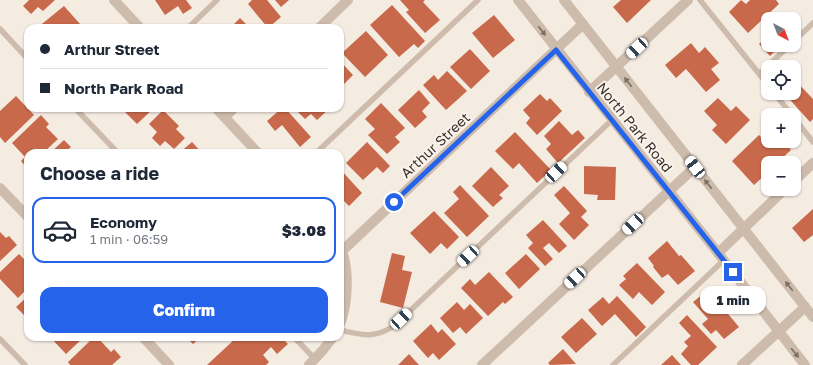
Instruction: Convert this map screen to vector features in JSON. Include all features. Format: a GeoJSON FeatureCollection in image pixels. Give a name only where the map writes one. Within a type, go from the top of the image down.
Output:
{"type":"FeatureCollection","features":[{"type":"Feature","properties":{"kind":"street"},"geometry":{"type":"LineString","coordinates":[[114,0],[136,24]]}},
{"type":"Feature","properties":{"kind":"street"},"geometry":{"type":"LineString","coordinates":[[322,24],[348,0]]}},
{"type":"Feature","properties":{"kind":"street","name":"North Park Road"},"geometry":{"type":"LineString","coordinates":[[518,0],[805,365]]}},
{"type":"Feature","properties":{"kind":"street","name":"North Park Road"},"geometry":{"type":"LineString","coordinates":[[564,0],[813,316]]}},
{"type":"Feature","properties":{"kind":"street"},"geometry":{"type":"LineString","coordinates":[[589,92],[688,0]]}},
{"type":"Feature","properties":{"kind":"street","name":"Arthur Street"},"geometry":{"type":"LineString","coordinates":[[344,246],[583,24]]}},
{"type":"Feature","properties":{"kind":"street"},"geometry":{"type":"LineString","coordinates":[[220,112],[254,149]]}},
{"type":"Feature","properties":{"kind":"street"},"geometry":{"type":"LineString","coordinates":[[224,117],[230,112]]}},
{"type":"Feature","properties":{"kind":"street"},"geometry":{"type":"LineString","coordinates":[[801,174],[813,163]]}},
{"type":"Feature","properties":{"kind":"street"},"geometry":{"type":"LineString","coordinates":[[482,365],[695,167]]}},
{"type":"Feature","properties":{"kind":"street"},"geometry":{"type":"LineString","coordinates":[[0,188],[24,213]]}},
{"type":"Feature","properties":{"kind":"street"},"geometry":{"type":"LineString","coordinates":[[721,257],[743,229],[778,196]]}},
{"type":"Feature","properties":{"kind":"street","name":"Arthur Street"},"geometry":{"type":"LineString","coordinates":[[344,260],[346,268],[346,299],[344,313]]}},
{"type":"Feature","properties":{"kind":"street"},"geometry":{"type":"LineString","coordinates":[[742,365],[805,307]]}},
{"type":"Feature","properties":{"kind":"street"},"geometry":{"type":"LineString","coordinates":[[147,341],[170,365]]}},
{"type":"Feature","properties":{"kind":"street"},"geometry":{"type":"LineString","coordinates":[[312,362],[330,341]]}},
{"type":"Feature","properties":{"kind":"lane"},"geometry":{"type":"LineString","coordinates":[[192,24],[217,0]]}},
{"type":"Feature","properties":{"kind":"lane"},"geometry":{"type":"LineString","coordinates":[[320,149],[478,0]]}},
{"type":"Feature","properties":{"kind":"lane"},"geometry":{"type":"LineString","coordinates":[[700,0],[761,76]]}},
{"type":"Feature","properties":{"kind":"lane"},"geometry":{"type":"LineString","coordinates":[[801,34],[813,23]]}},
{"type":"Feature","properties":{"kind":"lane"},"geometry":{"type":"LineString","coordinates":[[0,30],[24,55]]}},
{"type":"Feature","properties":{"kind":"lane"},"geometry":{"type":"LineString","coordinates":[[759,74],[783,52]]}},
{"type":"Feature","properties":{"kind":"lane"},"geometry":{"type":"LineString","coordinates":[[780,100],[786,108]]}},
{"type":"Feature","properties":{"kind":"lane"},"geometry":{"type":"LineString","coordinates":[[79,112],[114,149]]}},
{"type":"Feature","properties":{"kind":"lane"},"geometry":{"type":"LineString","coordinates":[[344,331],[371,336],[385,332],[394,326],[612,120]]}},
{"type":"Feature","properties":{"kind":"lane"},"geometry":{"type":"LineString","coordinates":[[801,127],[813,142]]}},
{"type":"Feature","properties":{"kind":"lane"},"geometry":{"type":"LineString","coordinates":[[613,365],[721,257]]}},
{"type":"Feature","properties":{"kind":"lane"},"geometry":{"type":"LineString","coordinates":[[0,339],[25,365]]}},
{"type":"Feature","properties":{"kind":"lane"},"geometry":{"type":"LineString","coordinates":[[297,341],[312,362]]}},
{"type":"Feature","properties":{"kind":"building"},"geometry":{"type":"Polygon","coordinates":[[[29,0],[55,0],[43,11],[38,7],[31,14],[23,6],[29,0]]]}},
{"type":"Feature","properties":{"kind":"building"},"geometry":{"type":"Polygon","coordinates":[[[155,0],[186,0],[192,8],[183,14],[178,6],[165,15],[155,0]]]}},
{"type":"Feature","properties":{"kind":"building"},"geometry":{"type":"Polygon","coordinates":[[[252,0],[267,0],[281,17],[273,24],[265,24],[248,4],[252,0]]]}},
{"type":"Feature","properties":{"kind":"building"},"geometry":{"type":"Polygon","coordinates":[[[275,0],[289,0],[281,7],[275,0]]]}},
{"type":"Feature","properties":{"kind":"building"},"geometry":{"type":"Polygon","coordinates":[[[400,0],[425,0],[423,2],[440,20],[425,33],[406,12],[409,10],[400,0]]]}},
{"type":"Feature","properties":{"kind":"building"},"geometry":{"type":"Polygon","coordinates":[[[621,0],[651,0],[627,23],[613,7],[621,0]]]}},
{"type":"Feature","properties":{"kind":"building"},"geometry":{"type":"Polygon","coordinates":[[[741,0],[746,4],[750,0],[776,0],[779,4],[770,12],[761,12],[761,21],[748,33],[729,12],[741,0]]]}},
{"type":"Feature","properties":{"kind":"building"},"geometry":{"type":"Polygon","coordinates":[[[392,5],[425,41],[418,48],[414,44],[399,57],[370,25],[392,5]]]}},
{"type":"Feature","properties":{"kind":"building"},"geometry":{"type":"Polygon","coordinates":[[[64,6],[80,24],[42,24],[64,6]]]}},
{"type":"Feature","properties":{"kind":"building"},"geometry":{"type":"Polygon","coordinates":[[[494,15],[515,40],[493,58],[472,33],[494,15]]]}},
{"type":"Feature","properties":{"kind":"building"},"geometry":{"type":"Polygon","coordinates":[[[240,18],[246,24],[234,24],[240,18]]]}},
{"type":"Feature","properties":{"kind":"building"},"geometry":{"type":"Polygon","coordinates":[[[366,31],[388,55],[365,77],[344,55],[344,51],[366,31]]]}},
{"type":"Feature","properties":{"kind":"building"},"geometry":{"type":"Polygon","coordinates":[[[691,43],[699,53],[705,47],[719,63],[711,69],[720,80],[706,92],[686,69],[676,78],[665,65],[691,43]]]}},
{"type":"Feature","properties":{"kind":"building"},"geometry":{"type":"Polygon","coordinates":[[[470,49],[490,71],[471,89],[450,67],[470,49]]]}},
{"type":"Feature","properties":{"kind":"building"},"geometry":{"type":"Polygon","coordinates":[[[766,52],[774,52],[770,56],[766,52]]]}},
{"type":"Feature","properties":{"kind":"building"},"geometry":{"type":"Polygon","coordinates":[[[344,65],[353,75],[344,84],[344,65]]]}},
{"type":"Feature","properties":{"kind":"building"},"geometry":{"type":"Polygon","coordinates":[[[447,71],[467,91],[446,110],[423,85],[434,75],[438,80],[447,71]]]}},
{"type":"Feature","properties":{"kind":"building"},"geometry":{"type":"Polygon","coordinates":[[[801,86],[813,99],[813,119],[810,122],[801,112],[801,108],[797,108],[790,100],[801,100],[801,86]]]}},
{"type":"Feature","properties":{"kind":"building"},"geometry":{"type":"Polygon","coordinates":[[[419,90],[430,103],[422,111],[427,117],[415,128],[398,110],[419,90]]]}},
{"type":"Feature","properties":{"kind":"building"},"geometry":{"type":"Polygon","coordinates":[[[540,94],[547,101],[550,98],[562,111],[537,135],[526,123],[530,118],[523,110],[540,94]]]}},
{"type":"Feature","properties":{"kind":"building"},"geometry":{"type":"Polygon","coordinates":[[[16,96],[24,104],[24,112],[31,112],[34,115],[5,143],[0,137],[0,111],[16,96]]]}},
{"type":"Feature","properties":{"kind":"building"},"geometry":{"type":"Polygon","coordinates":[[[718,98],[731,111],[736,106],[750,120],[726,144],[712,130],[717,125],[704,111],[718,98]]]}},
{"type":"Feature","properties":{"kind":"building"},"geometry":{"type":"Polygon","coordinates":[[[381,103],[405,128],[395,137],[400,142],[387,154],[368,135],[375,129],[365,119],[381,103]]]}},
{"type":"Feature","properties":{"kind":"building"},"geometry":{"type":"Polygon","coordinates":[[[125,112],[150,112],[137,124],[125,112]]]}},
{"type":"Feature","properties":{"kind":"building"},"geometry":{"type":"Polygon","coordinates":[[[161,112],[165,112],[179,126],[176,129],[185,138],[174,149],[165,141],[160,146],[152,138],[157,132],[149,124],[161,112]]]}},
{"type":"Feature","properties":{"kind":"building"},"geometry":{"type":"Polygon","coordinates":[[[277,112],[289,112],[311,137],[300,147],[282,125],[275,131],[267,121],[277,112]]]}},
{"type":"Feature","properties":{"kind":"building"},"geometry":{"type":"Polygon","coordinates":[[[298,112],[326,112],[317,120],[311,114],[305,119],[298,112]]]}},
{"type":"Feature","properties":{"kind":"building"},"geometry":{"type":"Polygon","coordinates":[[[41,115],[49,124],[46,127],[58,139],[47,149],[24,149],[24,156],[12,143],[41,115]]]}},
{"type":"Feature","properties":{"kind":"building"},"geometry":{"type":"Polygon","coordinates":[[[559,121],[572,135],[578,130],[585,138],[558,163],[546,149],[551,144],[544,136],[559,121]]]}},
{"type":"Feature","properties":{"kind":"building"},"geometry":{"type":"Polygon","coordinates":[[[515,132],[551,170],[537,183],[519,163],[513,169],[495,151],[515,132]]]}},
{"type":"Feature","properties":{"kind":"building"},"geometry":{"type":"Polygon","coordinates":[[[759,135],[761,137],[761,148],[789,148],[791,150],[785,156],[761,156],[761,178],[754,185],[732,161],[759,135]]]}},
{"type":"Feature","properties":{"kind":"building"},"geometry":{"type":"Polygon","coordinates":[[[64,140],[71,147],[69,149],[54,149],[64,140]]]}},
{"type":"Feature","properties":{"kind":"building"},"geometry":{"type":"Polygon","coordinates":[[[192,142],[198,149],[184,149],[192,142]]]}},
{"type":"Feature","properties":{"kind":"building"},"geometry":{"type":"Polygon","coordinates":[[[367,142],[390,166],[383,173],[377,167],[363,180],[346,163],[367,142]]]}},
{"type":"Feature","properties":{"kind":"building"},"geometry":{"type":"Polygon","coordinates":[[[584,166],[616,167],[615,200],[597,200],[598,195],[584,194],[584,166]]]}},
{"type":"Feature","properties":{"kind":"building"},"geometry":{"type":"Polygon","coordinates":[[[491,167],[509,186],[499,195],[503,198],[493,207],[472,186],[491,167]]]}},
{"type":"Feature","properties":{"kind":"building"},"geometry":{"type":"Polygon","coordinates":[[[344,173],[362,193],[349,206],[344,201],[344,173]]]}},
{"type":"Feature","properties":{"kind":"building"},"geometry":{"type":"Polygon","coordinates":[[[460,185],[489,216],[467,237],[444,213],[459,199],[453,192],[460,185]]]}},
{"type":"Feature","properties":{"kind":"building"},"geometry":{"type":"Polygon","coordinates":[[[564,186],[587,211],[581,217],[589,225],[574,240],[559,224],[570,213],[554,195],[564,186]]]}},
{"type":"Feature","properties":{"kind":"building"},"geometry":{"type":"Polygon","coordinates":[[[813,209],[813,235],[804,242],[792,228],[813,209]]]}},
{"type":"Feature","properties":{"kind":"building"},"geometry":{"type":"Polygon","coordinates":[[[434,211],[459,237],[447,249],[441,243],[430,254],[410,233],[434,211]]]}},
{"type":"Feature","properties":{"kind":"building"},"geometry":{"type":"Polygon","coordinates":[[[543,220],[567,246],[559,253],[549,243],[543,248],[553,259],[545,266],[528,248],[533,243],[526,235],[543,220]]]}},
{"type":"Feature","properties":{"kind":"building"},"geometry":{"type":"Polygon","coordinates":[[[0,232],[6,238],[9,236],[17,245],[0,261],[0,232]]]}},
{"type":"Feature","properties":{"kind":"building"},"geometry":{"type":"Polygon","coordinates":[[[667,241],[679,256],[681,255],[695,271],[678,285],[668,274],[662,278],[648,258],[667,241]]]}},
{"type":"Feature","properties":{"kind":"building"},"geometry":{"type":"Polygon","coordinates":[[[392,253],[405,256],[402,270],[412,272],[403,308],[380,302],[392,253]]]}},
{"type":"Feature","properties":{"kind":"building"},"geometry":{"type":"Polygon","coordinates":[[[19,254],[24,259],[24,292],[18,298],[0,279],[0,272],[19,254]]]}},
{"type":"Feature","properties":{"kind":"building"},"geometry":{"type":"Polygon","coordinates":[[[526,254],[540,269],[519,289],[505,273],[526,254]]]}},
{"type":"Feature","properties":{"kind":"building"},"geometry":{"type":"Polygon","coordinates":[[[637,263],[665,292],[652,305],[639,292],[633,299],[619,285],[626,279],[623,276],[637,263]]]}},
{"type":"Feature","properties":{"kind":"building"},"geometry":{"type":"Polygon","coordinates":[[[489,272],[513,297],[505,304],[503,302],[488,316],[461,288],[470,279],[475,285],[489,272]]]}},
{"type":"Feature","properties":{"kind":"building"},"geometry":{"type":"Polygon","coordinates":[[[708,290],[739,327],[724,339],[716,330],[711,334],[702,324],[708,319],[693,302],[708,290]]]}},
{"type":"Feature","properties":{"kind":"building"},"geometry":{"type":"Polygon","coordinates":[[[617,296],[646,327],[636,337],[615,314],[602,326],[588,310],[603,297],[609,304],[617,296]]]}},
{"type":"Feature","properties":{"kind":"building"},"geometry":{"type":"Polygon","coordinates":[[[24,300],[24,315],[16,307],[24,300]]]}},
{"type":"Feature","properties":{"kind":"building"},"geometry":{"type":"Polygon","coordinates":[[[457,302],[464,310],[470,304],[483,318],[466,334],[460,327],[453,333],[440,318],[457,302]]]}},
{"type":"Feature","properties":{"kind":"building"},"geometry":{"type":"Polygon","coordinates":[[[687,315],[717,347],[698,365],[691,365],[681,354],[688,346],[684,342],[691,336],[679,323],[687,315]]]}},
{"type":"Feature","properties":{"kind":"building"},"geometry":{"type":"Polygon","coordinates":[[[582,318],[597,334],[576,353],[561,337],[582,318]]]}},
{"type":"Feature","properties":{"kind":"building"},"geometry":{"type":"Polygon","coordinates":[[[431,324],[438,333],[442,329],[456,344],[439,360],[433,353],[428,358],[413,341],[431,324]]]}},
{"type":"Feature","properties":{"kind":"building"},"geometry":{"type":"Polygon","coordinates":[[[54,341],[80,341],[66,354],[54,341]]]}},
{"type":"Feature","properties":{"kind":"building"},"geometry":{"type":"Polygon","coordinates":[[[90,341],[101,341],[111,352],[114,349],[121,357],[112,365],[70,365],[68,362],[90,341]]]}},
{"type":"Feature","properties":{"kind":"building"},"geometry":{"type":"Polygon","coordinates":[[[233,341],[285,341],[288,344],[277,354],[271,347],[263,355],[269,362],[266,365],[207,365],[233,341]]]}},
{"type":"Feature","properties":{"kind":"building"},"geometry":{"type":"Polygon","coordinates":[[[563,349],[576,364],[550,365],[548,363],[563,349]]]}},
{"type":"Feature","properties":{"kind":"building"},"geometry":{"type":"Polygon","coordinates":[[[409,354],[419,365],[398,365],[409,354]]]}},
{"type":"Feature","properties":{"kind":"building"},"geometry":{"type":"Polygon","coordinates":[[[672,355],[681,365],[661,365],[672,355]]]}},
{"type":"Feature","properties":{"kind":"route"},"geometry":{"type":"LineString","coordinates":[[394,202],[556,50],[733,272]]}}]}
